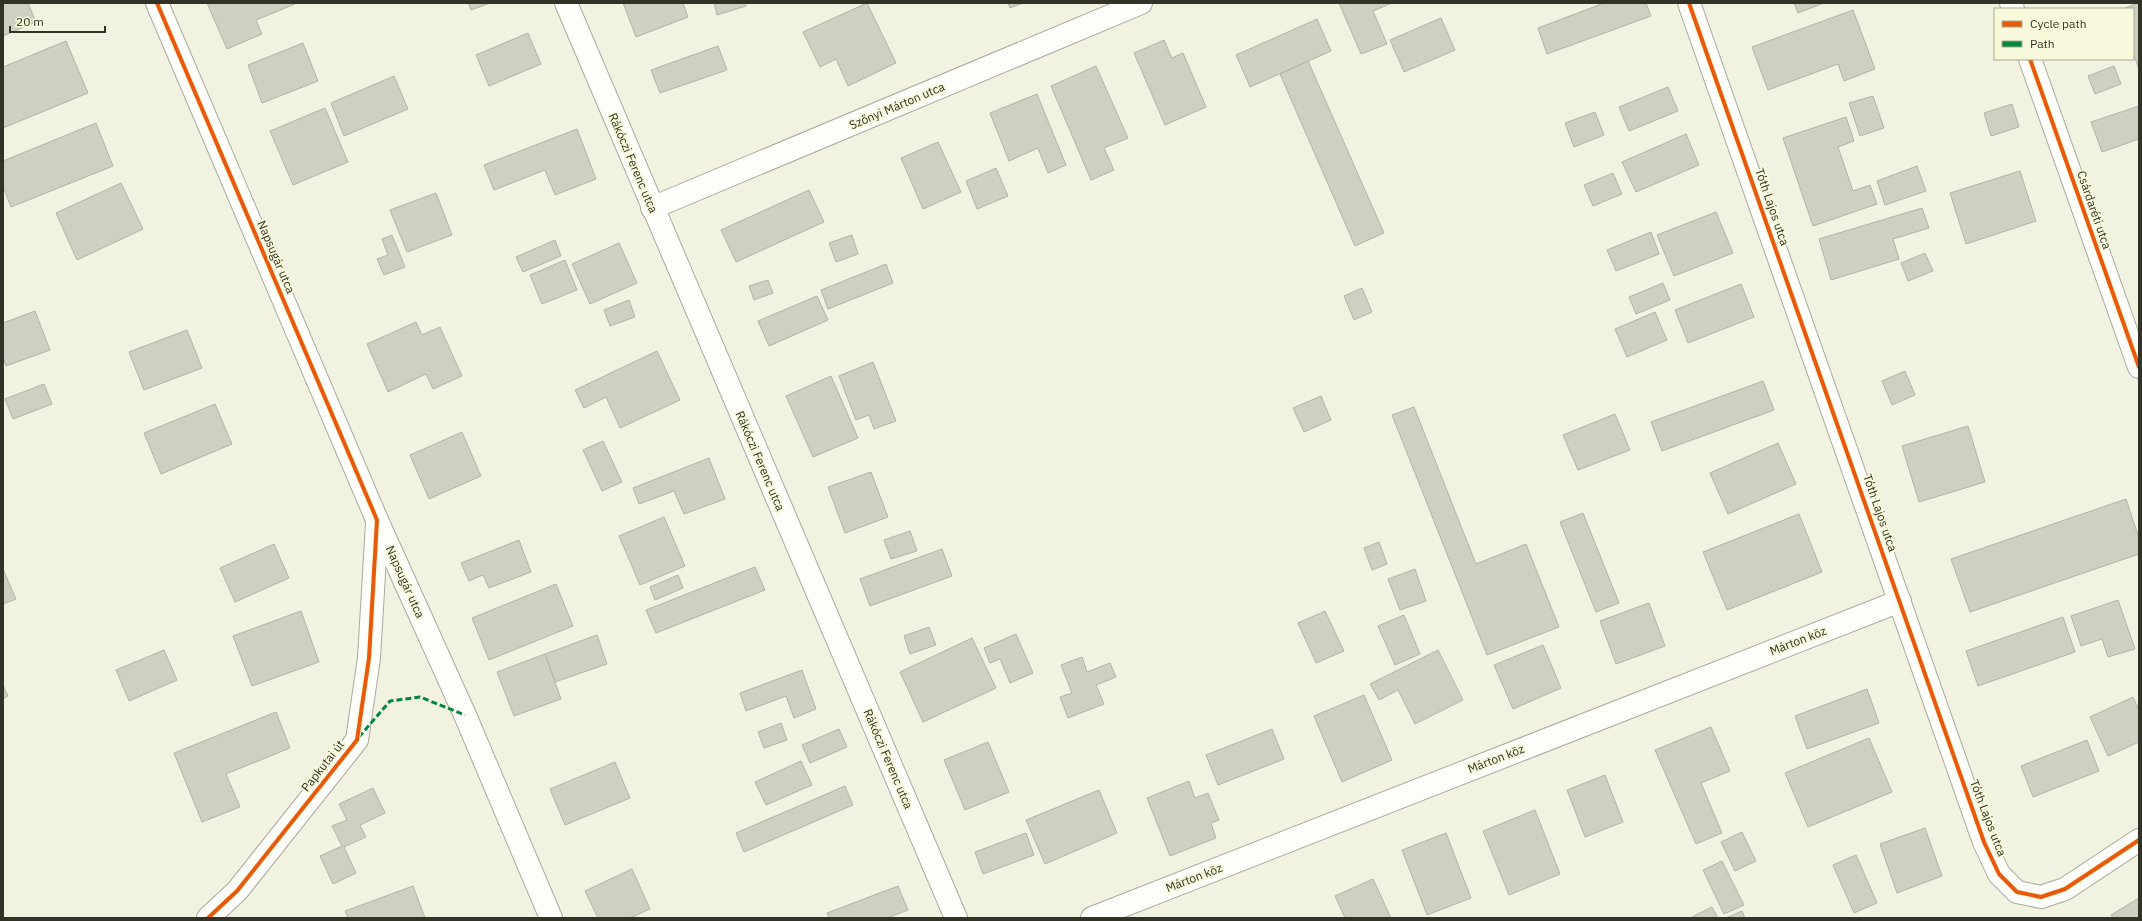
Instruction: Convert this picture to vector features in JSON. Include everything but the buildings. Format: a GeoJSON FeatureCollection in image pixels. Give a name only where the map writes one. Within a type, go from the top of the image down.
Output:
{"type":"FeatureCollection","features":[{"type":"Feature","properties":{"kind":"street","name":"Napsugár utca"},"geometry":{"type":"LineString","coordinates":[[157,3],[377,520],[465,715],[550,918]]}},
{"type":"Feature","properties":{"kind":"street","name":"Rákóczi Ferenc utca"},"geometry":{"type":"LineString","coordinates":[[566,3],[652,208],[956,918]]}},
{"type":"Feature","properties":{"kind":"street","name":"Szőnyi Márton utca"},"geometry":{"type":"LineString","coordinates":[[652,208],[1141,3]]}},
{"type":"Feature","properties":{"kind":"street","name":"Tóth Lajos utca"},"geometry":{"type":"LineString","coordinates":[[1689,3],[1984,842],[1999,874],[2017,892],[2041,897],[2065,889],[2139,840]]}},
{"type":"Feature","properties":{"kind":"street","name":"Csárdaréti utca"},"geometry":{"type":"LineString","coordinates":[[2030,60],[2139,367]]}},
{"type":"Feature","properties":{"kind":"street","name":"Papkutai út"},"geometry":{"type":"LineString","coordinates":[[208,918],[238,891],[357,740],[370,658],[377,520]]}},
{"type":"Feature","properties":{"kind":"street","name":"Márton köz"},"geometry":{"type":"LineString","coordinates":[[1092,918],[1900,601]]}},
{"type":"Feature","properties":{"kind":"marked path"},"geometry":{"type":"LineString","coordinates":[[359,737],[390,701],[420,697],[465,715]]}},
{"type":"Feature","properties":{"kind":"cycle path"},"geometry":{"type":"LineString","coordinates":[[157,3],[377,520],[369,658],[357,740],[237,891],[208,918]]}},
{"type":"Feature","properties":{"kind":"cycle path"},"geometry":{"type":"LineString","coordinates":[[1689,3],[1984,842],[1999,874],[2017,892],[2041,897],[2065,889],[2139,840]]}},
{"type":"Feature","properties":{"kind":"cycle path"},"geometry":{"type":"LineString","coordinates":[[2030,60],[2139,367]]}}]}
